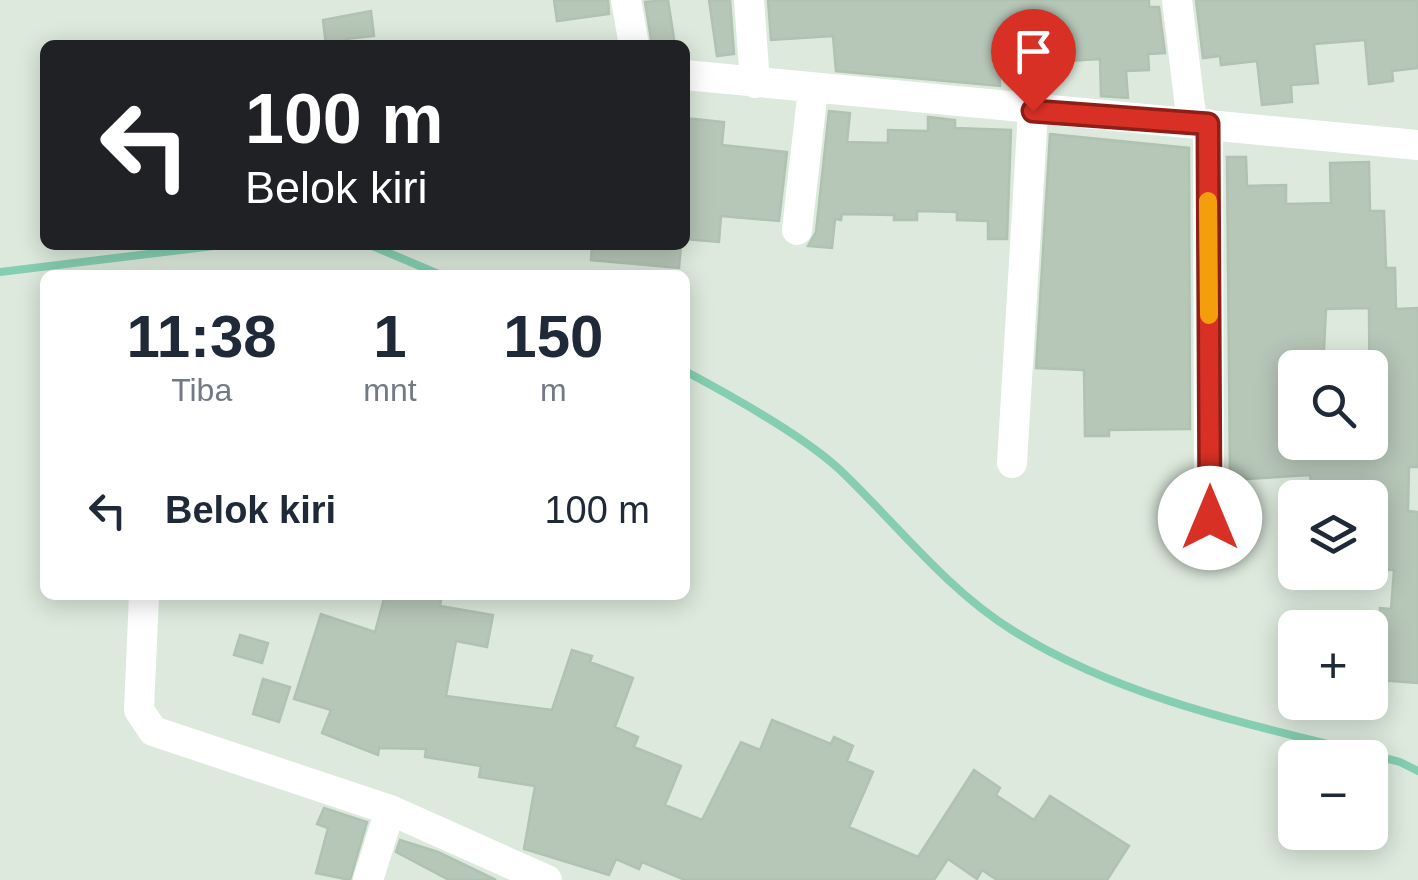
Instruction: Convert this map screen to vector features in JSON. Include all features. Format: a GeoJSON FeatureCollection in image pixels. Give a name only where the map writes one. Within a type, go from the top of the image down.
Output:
{"type":"FeatureCollection","features":[{"type":"Feature","properties":{"kind":"street"},"geometry":{"type":"LineString","coordinates":[[626,0],[633,40]]}},
{"type":"Feature","properties":{"kind":"street"},"geometry":{"type":"LineString","coordinates":[[750,0],[754,82]]}},
{"type":"Feature","properties":{"kind":"street"},"geometry":{"type":"LineString","coordinates":[[1177,0],[1200,124],[1210,518]]}},
{"type":"Feature","properties":{"kind":"street"},"geometry":{"type":"LineString","coordinates":[[690,76],[1418,145]]}},
{"type":"Feature","properties":{"kind":"street"},"geometry":{"type":"LineString","coordinates":[[796,230],[813,89]]}},
{"type":"Feature","properties":{"kind":"street"},"geometry":{"type":"LineString","coordinates":[[1012,464],[1033,111]]}},
{"type":"Feature","properties":{"kind":"street"},"geometry":{"type":"LineString","coordinates":[[144,600],[139,710],[153,731],[390,810],[548,880]]}},
{"type":"Feature","properties":{"kind":"street"},"geometry":{"type":"LineString","coordinates":[[368,880],[390,810]]}},
{"type":"Feature","properties":{"kind":"building"},"geometry":{"type":"Polygon","coordinates":[[[554,0],[608,0],[609,14],[557,21],[554,0]]]}},
{"type":"Feature","properties":{"kind":"building"},"geometry":{"type":"Polygon","coordinates":[[[668,0],[674,40],[651,40],[645,2],[668,0]]]}},
{"type":"Feature","properties":{"kind":"building"},"geometry":{"type":"Polygon","coordinates":[[[709,0],[730,0],[734,54],[717,56],[709,0]]]}},
{"type":"Feature","properties":{"kind":"building"},"geometry":{"type":"Polygon","coordinates":[[[768,0],[1149,0],[1149,7],[1159,7],[1165,53],[1148,54],[1149,70],[1126,71],[1128,98],[1101,96],[1100,59],[1068,61],[1068,55],[999,58],[1000,86],[836,71],[833,36],[771,40],[768,0]]]}},
{"type":"Feature","properties":{"kind":"building"},"geometry":{"type":"Polygon","coordinates":[[[1196,0],[1418,0],[1418,68],[1392,71],[1393,81],[1369,84],[1365,40],[1314,44],[1318,83],[1291,85],[1292,102],[1262,105],[1257,61],[1221,65],[1220,56],[1203,58],[1196,0]]]}},
{"type":"Feature","properties":{"kind":"building"},"geometry":{"type":"Polygon","coordinates":[[[371,11],[374,36],[325,40],[323,20],[371,11]]]}},
{"type":"Feature","properties":{"kind":"building"},"geometry":{"type":"Polygon","coordinates":[[[829,111],[850,113],[847,142],[888,143],[888,130],[928,131],[928,117],[955,120],[955,128],[1011,130],[1007,239],[988,239],[988,221],[957,220],[957,212],[917,211],[917,220],[894,220],[894,215],[842,214],[841,220],[835,219],[832,248],[808,246],[816,232],[829,111]]]}},
{"type":"Feature","properties":{"kind":"building"},"geometry":{"type":"Polygon","coordinates":[[[690,119],[724,122],[722,145],[787,152],[779,221],[721,216],[719,242],[690,239],[690,119]]]}},
{"type":"Feature","properties":{"kind":"building"},"geometry":{"type":"Polygon","coordinates":[[[1050,134],[1189,148],[1190,429],[1109,430],[1109,436],[1085,436],[1084,370],[1036,368],[1050,134]]]}},
{"type":"Feature","properties":{"kind":"building"},"geometry":{"type":"Polygon","coordinates":[[[1227,157],[1246,157],[1247,186],[1286,185],[1286,204],[1331,203],[1330,163],[1369,162],[1370,211],[1384,211],[1386,268],[1395,268],[1396,309],[1418,308],[1418,467],[1409,467],[1408,511],[1418,512],[1418,683],[1388,681],[1388,610],[1380,610],[1391,609],[1394,570],[1388,570],[1388,480],[1311,480],[1310,475],[1230,480],[1227,157]]]}},
{"type":"Feature","properties":{"kind":"building"},"geometry":{"type":"Polygon","coordinates":[[[592,250],[681,250],[679,268],[591,260],[592,250]]]}},
{"type":"Feature","properties":{"kind":"building"},"geometry":{"type":"Polygon","coordinates":[[[384,600],[441,600],[440,606],[493,615],[487,647],[456,641],[446,696],[552,710],[572,650],[592,656],[590,662],[633,678],[615,727],[638,737],[634,747],[681,766],[665,805],[702,820],[741,742],[760,750],[772,720],[831,744],[834,737],[853,746],[847,761],[873,772],[849,827],[918,857],[974,770],[1000,788],[996,795],[1034,820],[1050,796],[1129,846],[1107,880],[997,880],[982,870],[977,879],[948,859],[934,880],[685,880],[642,862],[639,869],[616,859],[609,875],[524,849],[535,786],[479,777],[481,766],[425,757],[426,749],[379,748],[378,755],[322,733],[331,710],[294,699],[321,614],[375,632],[384,600]]]}},
{"type":"Feature","properties":{"kind":"building"},"geometry":{"type":"Polygon","coordinates":[[[240,635],[268,643],[262,663],[234,655],[240,635]]]}},
{"type":"Feature","properties":{"kind":"building"},"geometry":{"type":"Polygon","coordinates":[[[263,679],[290,687],[279,722],[253,714],[263,679]]]}},
{"type":"Feature","properties":{"kind":"building"},"geometry":{"type":"Polygon","coordinates":[[[324,808],[367,822],[350,880],[316,873],[328,828],[317,824],[324,808]]]}},
{"type":"Feature","properties":{"kind":"building"},"geometry":{"type":"Polygon","coordinates":[[[400,840],[438,852],[496,880],[449,880],[396,852],[400,840]]]}},
{"type":"Feature","properties":{"kind":"waterway"},"geometry":{"type":"LineString","coordinates":[[0,272],[181,250]]}},
{"type":"Feature","properties":{"kind":"waterway"},"geometry":{"type":"LineString","coordinates":[[382,250],[429,270]]}},
{"type":"Feature","properties":{"kind":"waterway"},"geometry":{"type":"LineString","coordinates":[[690,374],[824,456],[965,595],[1012,630],[1057,655],[1103,677],[1200,711],[1400,762],[1418,771]]}},
{"type":"Feature","properties":{"kind":"slow traffic"},"geometry":{"type":"LineString","coordinates":[[1208,201],[1209,315]]}},
{"type":"Feature","properties":{"kind":"route"},"geometry":{"type":"LineString","coordinates":[[1033,111],[1208,124],[1210,518]]}}]}
